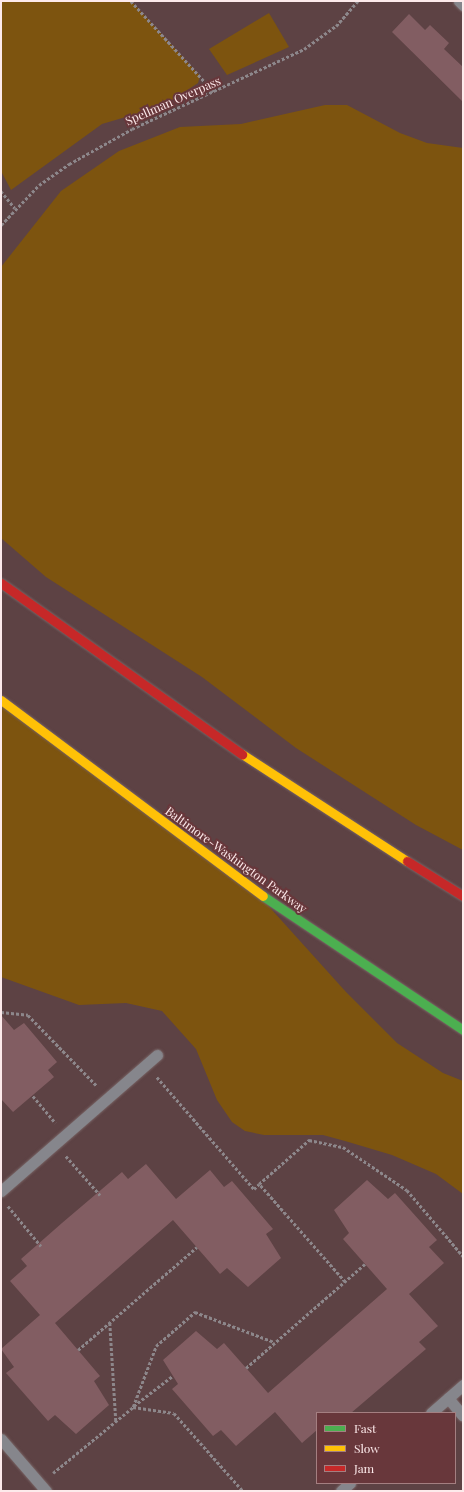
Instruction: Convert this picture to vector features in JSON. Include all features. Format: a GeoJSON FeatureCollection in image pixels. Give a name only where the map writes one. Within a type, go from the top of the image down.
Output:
{"type":"FeatureCollection","features":[{"type":"Feature","properties":{"kind":"highway"},"geometry":{"type":"LineString","coordinates":[[1,582],[63,630],[239,752],[463,896]]}},
{"type":"Feature","properties":{"kind":"highway","name":"Baltimore-Washington Parkway"},"geometry":{"type":"LineString","coordinates":[[1,700],[254,890],[463,1030]]}},
{"type":"Feature","properties":{"kind":"lane"},"geometry":{"type":"LineString","coordinates":[[459,1],[463,5]]}},
{"type":"Feature","properties":{"kind":"lane"},"geometry":{"type":"LineString","coordinates":[[1,1191],[157,1055]]}},
{"type":"Feature","properties":{"kind":"lane"},"geometry":{"type":"LineString","coordinates":[[432,1412],[463,1385]]}},
{"type":"Feature","properties":{"kind":"lane"},"geometry":{"type":"LineString","coordinates":[[448,1398],[463,1416]]}},
{"type":"Feature","properties":{"kind":"lane"},"geometry":{"type":"LineString","coordinates":[[1,1439],[43,1487]]}},
{"type":"Feature","properties":{"kind":"lane"},"geometry":{"type":"LineString","coordinates":[[341,1491],[349,1484]]}},
{"type":"Feature","properties":{"kind":"path"},"geometry":{"type":"LineString","coordinates":[[131,1],[214,92]]}},
{"type":"Feature","properties":{"kind":"path","name":"Spellman Overpass"},"geometry":{"type":"LineString","coordinates":[[1,225],[15,208],[39,185],[96,148],[304,49],[336,26],[358,1]]}},
{"type":"Feature","properties":{"kind":"path"},"geometry":{"type":"LineString","coordinates":[[1,191],[15,208]]}},
{"type":"Feature","properties":{"kind":"path"},"geometry":{"type":"LineString","coordinates":[[1,1012],[28,1015],[78,1063],[107,1099]]}},
{"type":"Feature","properties":{"kind":"path"},"geometry":{"type":"LineString","coordinates":[[146,1065],[254,1189],[309,1140],[343,1147],[407,1190],[463,1256]]}},
{"type":"Feature","properties":{"kind":"path"},"geometry":{"type":"LineString","coordinates":[[33,1096],[66,1135]]}},
{"type":"Feature","properties":{"kind":"path"},"geometry":{"type":"LineString","coordinates":[[55,1144],[100,1195]]}},
{"type":"Feature","properties":{"kind":"path"},"geometry":{"type":"LineString","coordinates":[[258,1184],[345,1282]]}},
{"type":"Feature","properties":{"kind":"path"},"geometry":{"type":"LineString","coordinates":[[6,1204],[42,1246]]}},
{"type":"Feature","properties":{"kind":"path"},"geometry":{"type":"LineString","coordinates":[[78,1350],[197,1247]]}},
{"type":"Feature","properties":{"kind":"path"},"geometry":{"type":"LineString","coordinates":[[246,1368],[274,1342],[366,1264]]}},
{"type":"Feature","properties":{"kind":"path"},"geometry":{"type":"LineString","coordinates":[[133,1408],[156,1346],[196,1312],[274,1342]]}},
{"type":"Feature","properties":{"kind":"path"},"geometry":{"type":"LineString","coordinates":[[110,1322],[116,1422]]}},
{"type":"Feature","properties":{"kind":"path"},"geometry":{"type":"LineString","coordinates":[[43,1487],[116,1422],[172,1377]]}},
{"type":"Feature","properties":{"kind":"path"},"geometry":{"type":"LineString","coordinates":[[133,1408],[174,1413],[243,1491]]}},
{"type":"Feature","properties":{"kind":"shaded area"},"geometry":{"type":"Polygon","coordinates":[[[1,1],[131,1],[200,76],[198,83],[163,106],[102,124],[11,190],[1,171],[1,1]]]}},
{"type":"Feature","properties":{"kind":"shaded area"},"geometry":{"type":"Polygon","coordinates":[[[269,13],[289,47],[227,75],[209,49],[269,13]]]}},
{"type":"Feature","properties":{"kind":"shaded area"},"geometry":{"type":"Polygon","coordinates":[[[325,105],[347,105],[400,133],[427,143],[463,148],[463,850],[416,825],[296,748],[202,677],[46,577],[1,538],[1,267],[61,191],[119,151],[180,127],[241,124],[325,105]]]}},
{"type":"Feature","properties":{"kind":"shaded area"},"geometry":{"type":"Polygon","coordinates":[[[1,700],[254,890],[346,992],[397,1043],[443,1073],[463,1081],[463,1194],[436,1174],[392,1155],[345,1141],[323,1135],[264,1135],[245,1131],[232,1122],[217,1100],[196,1049],[162,1011],[126,1003],[79,1005],[1,977],[1,700]]]}},
{"type":"Feature","properties":{"kind":"building"},"geometry":{"type":"Polygon","coordinates":[[[409,14],[425,30],[430,25],[449,43],[444,49],[463,67],[463,102],[392,32],[409,14]]]}},
{"type":"Feature","properties":{"kind":"building"},"geometry":{"type":"Polygon","coordinates":[[[1,1015],[14,1030],[24,1023],[57,1062],[48,1070],[54,1077],[13,1112],[1,1099],[1,1015]]]}},
{"type":"Feature","properties":{"kind":"building"},"geometry":{"type":"Polygon","coordinates":[[[146,1164],[176,1199],[210,1170],[224,1187],[232,1181],[273,1229],[266,1234],[281,1258],[248,1287],[227,1268],[220,1274],[173,1220],[55,1323],[100,1376],[94,1381],[109,1405],[76,1434],[55,1415],[48,1421],[6,1373],[14,1367],[1,1349],[40,1315],[10,1281],[27,1266],[21,1259],[62,1223],[122,1172],[128,1179],[146,1164]]]}},
{"type":"Feature","properties":{"kind":"building"},"geometry":{"type":"Polygon","coordinates":[[[367,1180],[388,1199],[395,1193],[437,1240],[429,1247],[444,1263],[409,1294],[438,1326],[419,1342],[426,1349],[352,1412],[316,1412],[316,1431],[302,1443],[275,1412],[236,1446],[221,1430],[213,1436],[172,1389],[178,1384],[163,1360],[196,1331],[217,1349],[224,1343],[268,1393],[387,1289],[343,1239],[349,1233],[334,1210],[367,1180]]]}},
{"type":"Feature","properties":{"kind":"traffic: fast"},"geometry":{"type":"LineString","coordinates":[[263,896],[463,1030]]}},
{"type":"Feature","properties":{"kind":"traffic: slow"},"geometry":{"type":"LineString","coordinates":[[1,700],[263,896]]}},
{"type":"Feature","properties":{"kind":"traffic: slow"},"geometry":{"type":"LineString","coordinates":[[242,754],[407,861]]}},
{"type":"Feature","properties":{"kind":"traffic: jam"},"geometry":{"type":"LineString","coordinates":[[1,583],[242,754]]}},
{"type":"Feature","properties":{"kind":"traffic: jam"},"geometry":{"type":"LineString","coordinates":[[407,861],[463,896]]}}]}
